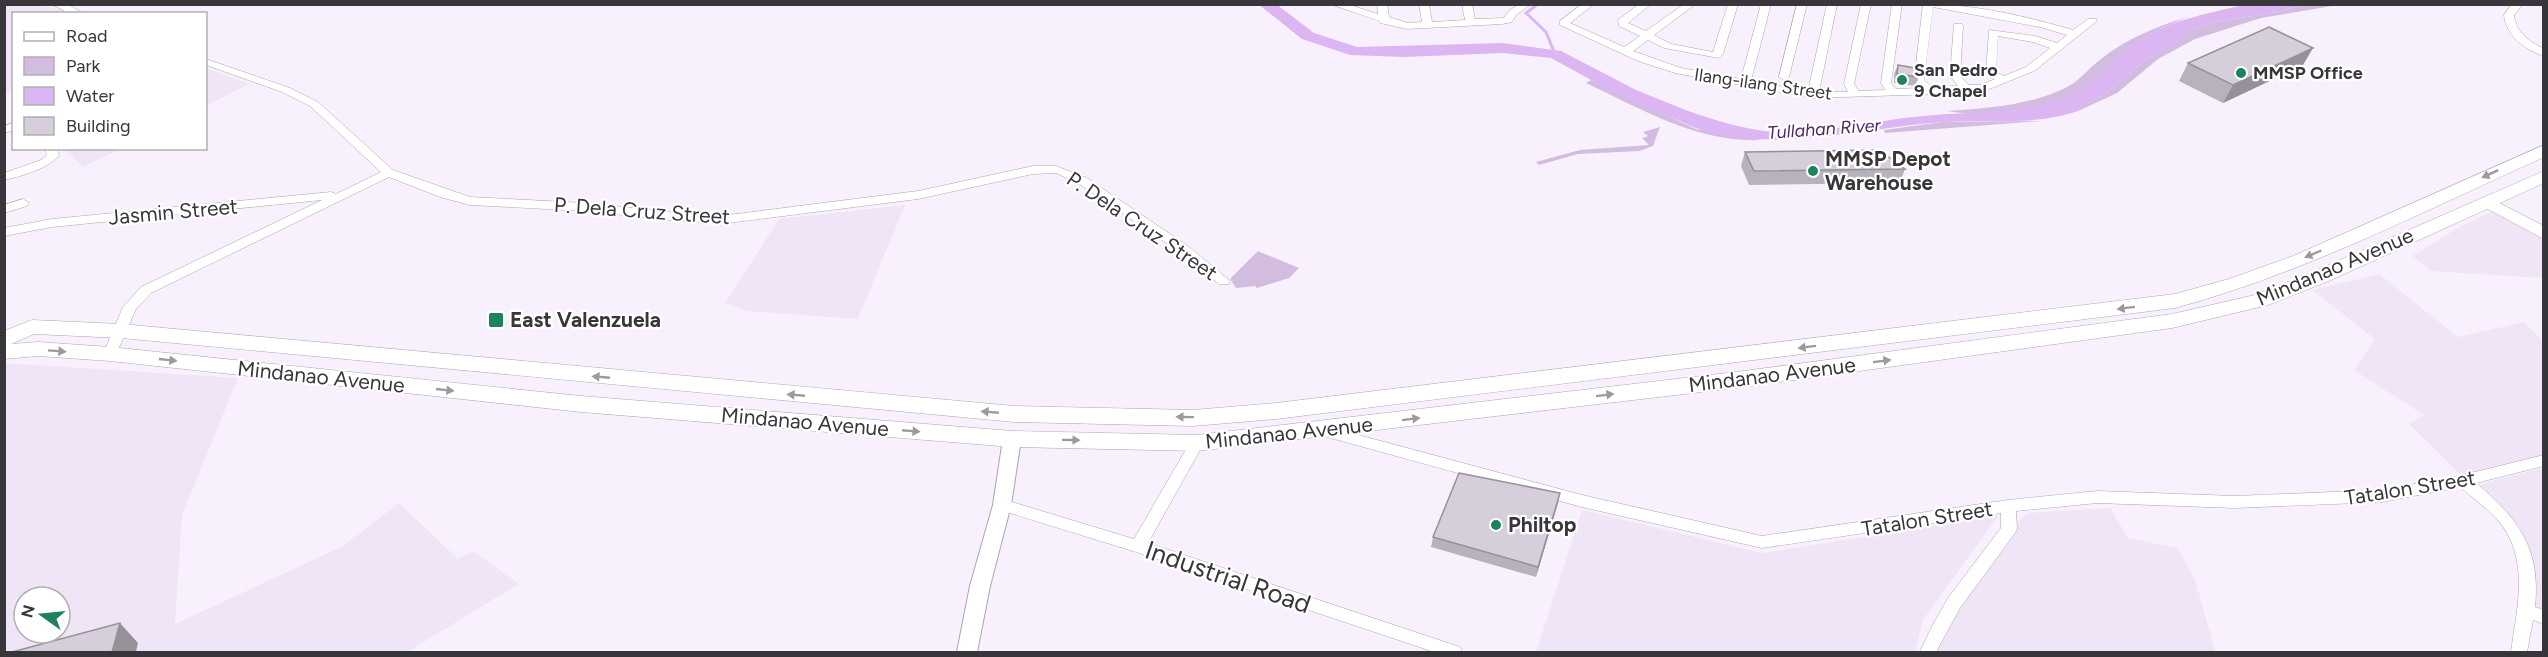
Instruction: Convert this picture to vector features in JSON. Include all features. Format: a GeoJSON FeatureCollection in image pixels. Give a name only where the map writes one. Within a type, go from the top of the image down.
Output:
{"type":"FeatureCollection","features":[{"type":"Feature","properties":{"kind":"main road","name":"Mindanao Avenue"},"geometry":{"type":"LineString","coordinates":[[4,339],[32,327],[121,331],[1014,414],[1194,418],[1276,411],[2175,301],[2236,284],[2363,233],[2544,150]]}},
{"type":"Feature","properties":{"kind":"main road","name":"Mindanao Avenue"},"geometry":{"type":"LineString","coordinates":[[4,352],[38,349],[110,354],[581,404],[1012,439],[1197,443],[1736,380],[2172,321],[2261,300],[2322,276],[2544,176]]}},
{"type":"Feature","properties":{"kind":"main road"},"geometry":{"type":"LineString","coordinates":[[2488,202],[2544,234]]}},
{"type":"Feature","properties":{"kind":"main road"},"geometry":{"type":"LineString","coordinates":[[2363,233],[2387,247]]}},
{"type":"Feature","properties":{"kind":"main road"},"geometry":{"type":"LineString","coordinates":[[270,371],[294,348]]}},
{"type":"Feature","properties":{"kind":"main road"},"geometry":{"type":"LineString","coordinates":[[683,412],[697,386]]}},
{"type":"Feature","properties":{"kind":"street"},"geometry":{"type":"LineString","coordinates":[[57,4],[75,12]]}},
{"type":"Feature","properties":{"kind":"street"},"geometry":{"type":"LineString","coordinates":[[1382,4],[1384,21]]}},
{"type":"Feature","properties":{"kind":"street"},"geometry":{"type":"LineString","coordinates":[[1424,4],[1427,26]]}},
{"type":"Feature","properties":{"kind":"street"},"geometry":{"type":"LineString","coordinates":[[1467,4],[1471,23]]}},
{"type":"Feature","properties":{"kind":"street"},"geometry":{"type":"LineString","coordinates":[[1337,5],[1384,21],[1407,26],[1427,26],[1508,20],[1511,8],[1526,4]]}},
{"type":"Feature","properties":{"kind":"street","name":"Ilang-ilang Street"},"geometry":{"type":"LineString","coordinates":[[1590,4],[1564,22],[1569,27],[1679,71],[1813,95],[1894,94],[1983,88],[2030,69],[2092,21]]}},
{"type":"Feature","properties":{"kind":"street"},"geometry":{"type":"LineString","coordinates":[[1646,4],[1623,20],[1623,24],[1668,46],[1715,56],[1718,54],[1733,4]]}},
{"type":"Feature","properties":{"kind":"street"},"geometry":{"type":"LineString","coordinates":[[1626,51],[1691,4]]}},
{"type":"Feature","properties":{"kind":"street"},"geometry":{"type":"LineString","coordinates":[[1744,83],[1766,4]]}},
{"type":"Feature","properties":{"kind":"street"},"geometry":{"type":"LineString","coordinates":[[1784,77],[1802,4]]}},
{"type":"Feature","properties":{"kind":"street"},"geometry":{"type":"LineString","coordinates":[[1813,95],[1832,4]]}},
{"type":"Feature","properties":{"kind":"street"},"geometry":{"type":"LineString","coordinates":[[1856,95],[1849,84],[1866,4]]}},
{"type":"Feature","properties":{"kind":"street"},"geometry":{"type":"LineString","coordinates":[[1894,94],[1886,82],[1897,4]]}},
{"type":"Feature","properties":{"kind":"street"},"geometry":{"type":"LineString","coordinates":[[1929,92],[1919,81],[1930,4],[2042,24],[2074,34]]}},
{"type":"Feature","properties":{"kind":"street"},"geometry":{"type":"LineString","coordinates":[[2518,4],[2509,15],[2509,20],[2521,40],[2544,53]]}},
{"type":"Feature","properties":{"kind":"street"},"geometry":{"type":"LineString","coordinates":[[1958,26],[1954,76],[1967,90]]}},
{"type":"Feature","properties":{"kind":"street"},"geometry":{"type":"LineString","coordinates":[[2003,79],[1991,74],[1993,32],[2035,39],[2057,47]]}},
{"type":"Feature","properties":{"kind":"street","name":"P. Dela Cruz Street"},"geometry":{"type":"LineString","coordinates":[[207,62],[286,90],[314,104],[389,173],[444,194],[470,201],[586,207],[680,217],[728,219],[884,200],[1032,170],[1056,170],[1067,172],[1125,209],[1192,255],[1224,281]]}},
{"type":"Feature","properties":{"kind":"street"},"geometry":{"type":"LineString","coordinates":[[4,177],[45,162],[53,156],[52,150]]}},
{"type":"Feature","properties":{"kind":"street"},"geometry":{"type":"LineString","coordinates":[[110,354],[130,307],[146,290],[389,173]]}},
{"type":"Feature","properties":{"kind":"street","name":"Jasmin Street"},"geometry":{"type":"LineString","coordinates":[[4,232],[52,223],[342,195]]}},
{"type":"Feature","properties":{"kind":"street"},"geometry":{"type":"LineString","coordinates":[[4,209],[23,203]]}},
{"type":"Feature","properties":{"kind":"street","name":"Tatalon Street"},"geometry":{"type":"LineString","coordinates":[[1321,430],[1582,501],[1762,542],[2008,506],[2106,496],[2224,502],[2315,501],[2382,496],[2463,481],[2544,460]]}},
{"type":"Feature","properties":{"kind":"street"},"geometry":{"type":"LineString","coordinates":[[967,652],[980,586],[1002,505],[1012,439]]}},
{"type":"Feature","properties":{"kind":"street"},"geometry":{"type":"LineString","coordinates":[[1138,546],[1197,443]]}},
{"type":"Feature","properties":{"kind":"street"},"geometry":{"type":"LineString","coordinates":[[2463,481],[2502,515],[2517,537],[2527,568],[2536,615],[2519,652]]}},
{"type":"Feature","properties":{"kind":"street","name":"Industrial Road"},"geometry":{"type":"LineString","coordinates":[[1002,505],[1138,546],[1454,652]]}},
{"type":"Feature","properties":{"kind":"street"},"geometry":{"type":"LineString","coordinates":[[1928,652],[1949,611],[1977,569],[2009,529],[2008,506]]}},
{"type":"Feature","properties":{"kind":"shaded area"},"geometry":{"type":"Polygon","coordinates":[[[5,5],[40,5],[67,12],[12,12],[12,90],[5,95],[5,5]]]}},
{"type":"Feature","properties":{"kind":"shaded area"},"geometry":{"type":"Polygon","coordinates":[[[207,68],[249,84],[207,105],[207,68]]]}},
{"type":"Feature","properties":{"kind":"shaded area"},"geometry":{"type":"Polygon","coordinates":[[[65,150],[118,150],[83,167],[65,150]]]}},
{"type":"Feature","properties":{"kind":"shaded area"},"geometry":{"type":"Polygon","coordinates":[[[905,205],[858,319],[747,311],[725,303],[779,219],[905,205]]]}},
{"type":"Feature","properties":{"kind":"shaded area"},"geometry":{"type":"Polygon","coordinates":[[[2494,211],[2543,238],[2543,278],[2431,271],[2412,256],[2463,225],[2494,211]]]}},
{"type":"Feature","properties":{"kind":"shaded area"},"geometry":{"type":"Polygon","coordinates":[[[2379,274],[2458,337],[2524,322],[2543,341],[2543,456],[2462,476],[2409,424],[2424,415],[2354,370],[2375,339],[2312,290],[2379,274]]]}},
{"type":"Feature","properties":{"kind":"shaded area"},"geometry":{"type":"Polygon","coordinates":[[[4,363],[238,378],[182,515],[175,624],[343,546],[399,503],[458,559],[473,551],[519,584],[407,652],[5,652],[4,363]]]}},
{"type":"Feature","properties":{"kind":"shaded area"},"geometry":{"type":"Polygon","coordinates":[[[2543,468],[2543,616],[2538,615],[2530,563],[2520,528],[2477,485],[2543,468]]]}},
{"type":"Feature","properties":{"kind":"shaded area"},"geometry":{"type":"Polygon","coordinates":[[[2110,508],[2128,538],[2178,548],[2196,582],[2215,652],[1934,652],[1936,640],[2005,532],[2028,513],[2110,508]]]}},
{"type":"Feature","properties":{"kind":"shaded area"},"geometry":{"type":"Polygon","coordinates":[[[1582,510],[1762,553],[1998,516],[1923,620],[1915,652],[1536,652],[1582,510]]]}},
{"type":"Feature","properties":{"kind":"green space"},"geometry":{"type":"Polygon","coordinates":[[[2306,5],[2338,5],[2261,18],[2195,39],[2158,59],[2117,93],[2078,111],[2074,109],[2101,97],[2151,56],[2172,45],[2187,31],[2208,23],[2306,5]]]}},
{"type":"Feature","properties":{"kind":"green space"},"geometry":{"type":"Polygon","coordinates":[[[2188,17],[2145,37],[2090,85],[2058,101],[2002,113],[1947,111],[2041,98],[2069,86],[2097,62],[2131,39],[2188,17]]]}},
{"type":"Feature","properties":{"kind":"green space"},"geometry":{"type":"Polygon","coordinates":[[[1591,80],[1696,129],[1761,140],[1715,136],[1692,130],[1649,113],[1586,83],[1591,80]]]}},
{"type":"Feature","properties":{"kind":"green space"},"geometry":{"type":"Polygon","coordinates":[[[2042,121],[1885,133],[1884,130],[1942,122],[2042,121]]]}},
{"type":"Feature","properties":{"kind":"green space"},"geometry":{"type":"Polygon","coordinates":[[[1660,127],[1653,146],[1639,151],[1578,154],[1539,165],[1536,162],[1580,150],[1649,145],[1642,138],[1648,136],[1643,132],[1660,127]]]}},
{"type":"Feature","properties":{"kind":"green space"},"geometry":{"type":"Polygon","coordinates":[[[1258,251],[1299,268],[1289,278],[1257,288],[1255,286],[1236,288],[1230,279],[1258,251]]]}},
{"type":"Feature","properties":{"kind":"water"},"geometry":{"type":"Polygon","coordinates":[[[2243,5],[2306,5],[2208,23],[2187,31],[2173,45],[2151,56],[2101,97],[2075,109],[2078,111],[2059,116],[2026,121],[1943,122],[1829,136],[1772,140],[1715,134],[1664,114],[1668,105],[1752,129],[1800,132],[1913,117],[2017,109],[2057,99],[2087,86],[2137,42],[2162,28],[2243,5]]]}},
{"type":"Feature","properties":{"kind":"building"},"geometry":{"type":"Polygon","coordinates":[[[2269,27],[2313,48],[2233,85],[2188,63],[2269,27]]]}},
{"type":"Feature","properties":{"kind":"building"},"geometry":{"type":"Polygon","coordinates":[[[1898,65],[1915,68],[1919,77],[1897,74],[1898,65]]]}},
{"type":"Feature","properties":{"kind":"building"},"geometry":{"type":"Polygon","coordinates":[[[1879,150],[1905,169],[1754,171],[1745,152],[1879,150]]]}},
{"type":"Feature","properties":{"kind":"building","name":"Philtop"},"geometry":{"type":"Polygon","coordinates":[[[1459,473],[1560,493],[1538,567],[1433,537],[1459,473]]]}},
{"type":"Feature","properties":{"kind":"building"},"geometry":{"type":"Polygon","coordinates":[[[120,623],[112,652],[12,652],[38,645],[72,645],[72,636],[120,623]]]}},
{"type":"Feature","properties":{"kind":"waterway","name":"Tullahan River"},"geometry":{"type":"LineString","coordinates":[[1265,4],[1308,36],[1356,52],[1503,48],[1555,54],[1630,94],[1692,119]]}},
{"type":"Feature","properties":{"kind":"waterway"},"geometry":{"type":"LineString","coordinates":[[1538,4],[1526,13],[1546,32],[1555,54]]}},
{"type":"Feature","properties":{"kind":"place","name":"MMSP Office"},"geometry":{"type":"Point","coordinates":[2241,73]}},
{"type":"Feature","properties":{"kind":"place","name":"San Pedro 9 Chapel"},"geometry":{"type":"Point","coordinates":[1902,80]}},
{"type":"Feature","properties":{"kind":"place","name":"MMSP Depot Warehouse"},"geometry":{"type":"Point","coordinates":[1813,171]}},
{"type":"Feature","properties":{"kind":"place","name":"East Valenzuela"},"geometry":{"type":"Point","coordinates":[496,320]}},
{"type":"Feature","properties":{"kind":"place","name":"Philtop"},"geometry":{"type":"Point","coordinates":[1496,525]}}]}
